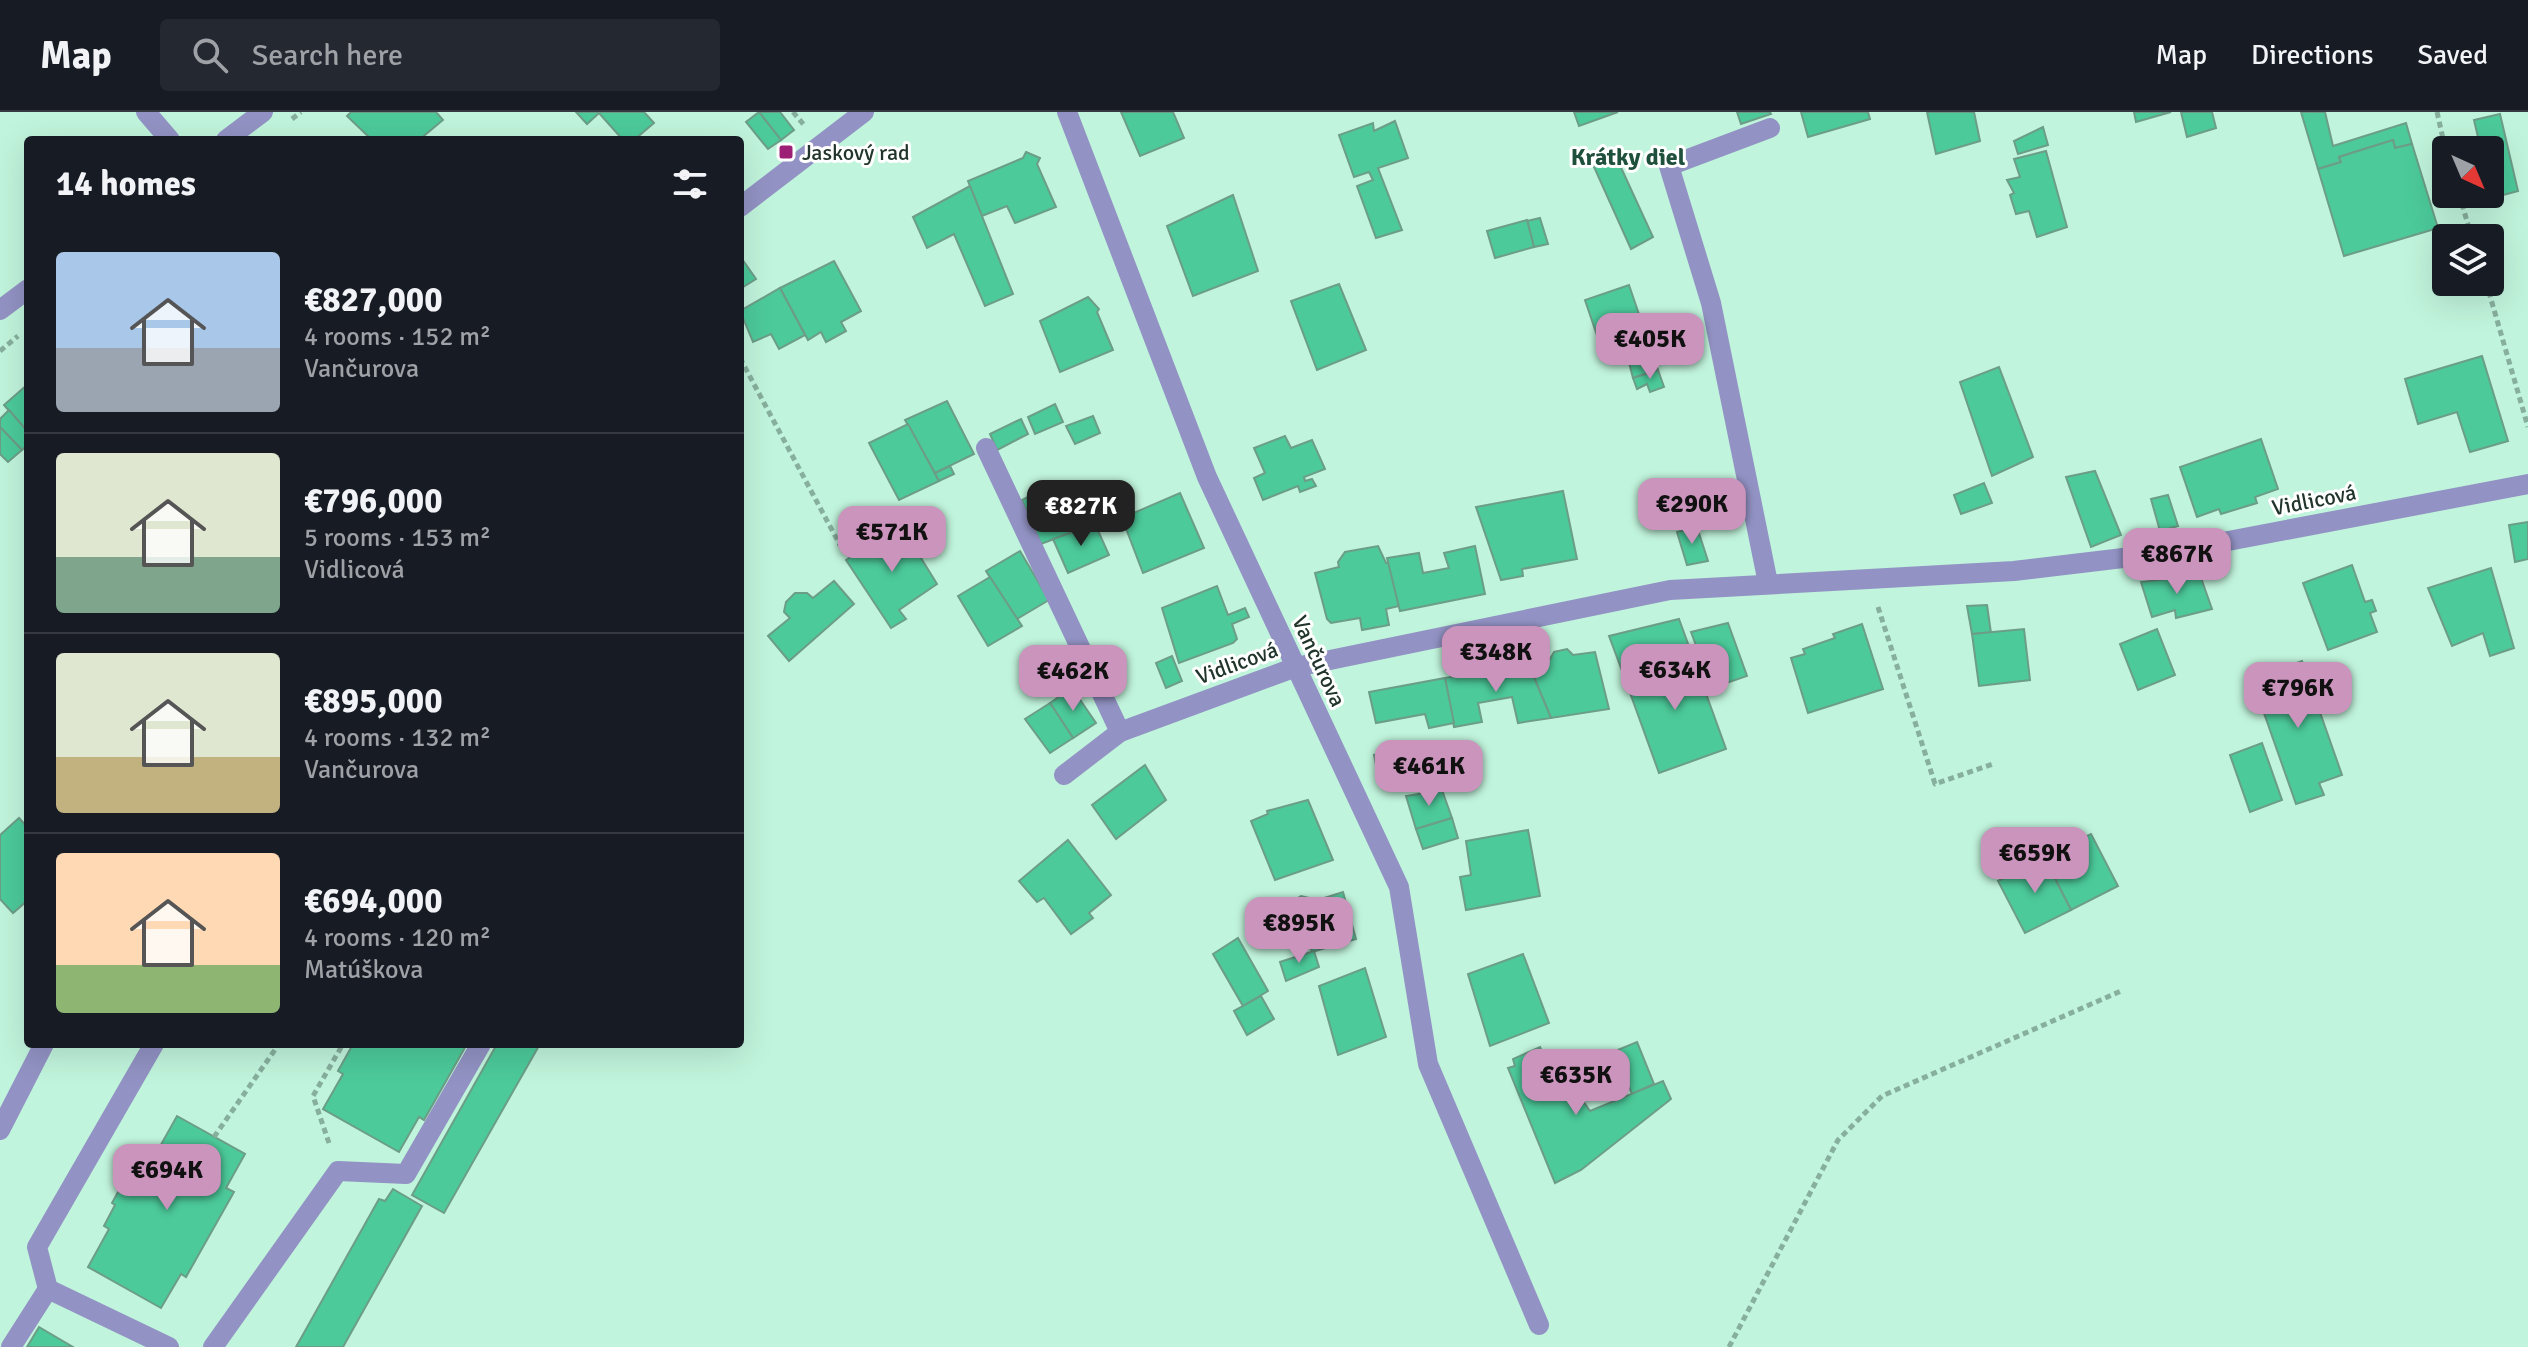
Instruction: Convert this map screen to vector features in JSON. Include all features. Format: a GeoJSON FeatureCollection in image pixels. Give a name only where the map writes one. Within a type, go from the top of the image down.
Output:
{"type":"FeatureCollection","features":[{"type":"Feature","properties":{"kind":"street"},"geometry":{"type":"LineString","coordinates":[[146,112],[167,136]]}},
{"type":"Feature","properties":{"kind":"street"},"geometry":{"type":"LineString","coordinates":[[231,136],[263,112]]}},
{"type":"Feature","properties":{"kind":"street"},"geometry":{"type":"LineString","coordinates":[[744,204],[864,112]]}},
{"type":"Feature","properties":{"kind":"street","name":"Vančurova"},"geometry":{"type":"LineString","coordinates":[[1067,112],[1207,477],[1399,887],[1428,1064],[1539,1325]]}},
{"type":"Feature","properties":{"kind":"street"},"geometry":{"type":"LineString","coordinates":[[1768,583],[1711,303],[1669,166],[1770,128]]}},
{"type":"Feature","properties":{"kind":"street"},"geometry":{"type":"LineString","coordinates":[[0,310],[24,292]]}},
{"type":"Feature","properties":{"kind":"street"},"geometry":{"type":"LineString","coordinates":[[986,448],[1120,732]]}},
{"type":"Feature","properties":{"kind":"street","name":"Vidlicová"},"geometry":{"type":"LineString","coordinates":[[1064,775],[1120,732],[1296,667],[1670,590],[2014,571],[2165,553],[2528,484]]}},
{"type":"Feature","properties":{"kind":"street"},"geometry":{"type":"LineString","coordinates":[[0,1130],[42,1048]]}},
{"type":"Feature","properties":{"kind":"street"},"geometry":{"type":"LineString","coordinates":[[11,1347],[48,1289],[37,1247],[152,1048]]}},
{"type":"Feature","properties":{"kind":"street"},"geometry":{"type":"LineString","coordinates":[[213,1347],[338,1171],[406,1174],[479,1048]]}},
{"type":"Feature","properties":{"kind":"street"},"geometry":{"type":"LineString","coordinates":[[48,1289],[169,1347]]}},
{"type":"Feature","properties":{"kind":"path"},"geometry":{"type":"LineString","coordinates":[[2437,112],[2442,136]]}},
{"type":"Feature","properties":{"kind":"path"},"geometry":{"type":"LineString","coordinates":[[2490,296],[2528,427]]}},
{"type":"Feature","properties":{"kind":"path"},"geometry":{"type":"LineString","coordinates":[[744,365],[840,545]]}},
{"type":"Feature","properties":{"kind":"path"},"geometry":{"type":"LineString","coordinates":[[1870,579],[1935,784],[1993,764]]}},
{"type":"Feature","properties":{"kind":"path"},"geometry":{"type":"LineString","coordinates":[[1729,1347],[1838,1140],[1882,1096],[2121,991]]}},
{"type":"Feature","properties":{"kind":"path"},"geometry":{"type":"LineString","coordinates":[[214,1137],[276,1048]]}},
{"type":"Feature","properties":{"kind":"path"},"geometry":{"type":"LineString","coordinates":[[338,1171],[313,1096],[341,1048]]}},
{"type":"Feature","properties":{"kind":"building"},"geometry":{"type":"Polygon","coordinates":[[[351,112],[436,112],[443,120],[424,136],[368,136],[347,116],[351,112]]]}},
{"type":"Feature","properties":{"kind":"building"},"geometry":{"type":"Polygon","coordinates":[[[576,112],[644,112],[654,123],[639,136],[619,136],[599,113],[587,124],[576,112]]]}},
{"type":"Feature","properties":{"kind":"building"},"geometry":{"type":"Polygon","coordinates":[[[759,112],[780,112],[794,130],[781,140],[759,112]]]}},
{"type":"Feature","properties":{"kind":"building"},"geometry":{"type":"Polygon","coordinates":[[[759,112],[781,140],[768,149],[746,122],[759,112]]]}},
{"type":"Feature","properties":{"kind":"building"},"geometry":{"type":"Polygon","coordinates":[[[1121,112],[1173,112],[1184,138],[1140,156],[1121,112]]]}},
{"type":"Feature","properties":{"kind":"building"},"geometry":{"type":"Polygon","coordinates":[[[1574,112],[1618,112],[1579,126],[1574,112]]]}},
{"type":"Feature","properties":{"kind":"building"},"geometry":{"type":"Polygon","coordinates":[[[1737,112],[1770,112],[1771,114],[1741,124],[1737,112]]]}},
{"type":"Feature","properties":{"kind":"building"},"geometry":{"type":"Polygon","coordinates":[[[1801,112],[1868,112],[1870,119],[1808,137],[1801,112]]]}},
{"type":"Feature","properties":{"kind":"building"},"geometry":{"type":"Polygon","coordinates":[[[1927,112],[1974,112],[1980,141],[1936,154],[1927,112]]]}},
{"type":"Feature","properties":{"kind":"building"},"geometry":{"type":"Polygon","coordinates":[[[2134,112],[2171,112],[2136,122],[2134,112]]]}},
{"type":"Feature","properties":{"kind":"building"},"geometry":{"type":"Polygon","coordinates":[[[2181,112],[2212,112],[2216,128],[2187,137],[2181,112]]]}},
{"type":"Feature","properties":{"kind":"building"},"geometry":{"type":"Polygon","coordinates":[[[2301,112],[2325,112],[2333,146],[2406,123],[2412,144],[2395,148],[2393,140],[2339,157],[2341,162],[2318,169],[2301,112]]]}},
{"type":"Feature","properties":{"kind":"building"},"geometry":{"type":"Polygon","coordinates":[[[2500,114],[2518,191],[2504,195],[2504,136],[2478,136],[2474,120],[2500,114]]]}},
{"type":"Feature","properties":{"kind":"building"},"geometry":{"type":"Polygon","coordinates":[[[1395,121],[1408,158],[1378,168],[1402,230],[1376,238],[1357,186],[1373,180],[1369,172],[1354,177],[1339,135],[1373,123],[1374,131],[1395,121]]]}},
{"type":"Feature","properties":{"kind":"building"},"geometry":{"type":"Polygon","coordinates":[[[2043,127],[2048,145],[2018,154],[2014,141],[2043,127]]]}},
{"type":"Feature","properties":{"kind":"building"},"geometry":{"type":"Polygon","coordinates":[[[2393,140],[2395,148],[2412,144],[2437,224],[2432,224],[2432,230],[2344,256],[2318,169],[2341,162],[2339,157],[2393,140]]]}},
{"type":"Feature","properties":{"kind":"building"},"geometry":{"type":"Polygon","coordinates":[[[1612,148],[1653,237],[1631,249],[1590,158],[1612,148]]]}},
{"type":"Feature","properties":{"kind":"building"},"geometry":{"type":"Polygon","coordinates":[[[2046,151],[2067,227],[2037,237],[2029,211],[2016,214],[2010,195],[2014,193],[2007,180],[2020,177],[2014,159],[2046,151]]]}},
{"type":"Feature","properties":{"kind":"building"},"geometry":{"type":"Polygon","coordinates":[[[1026,152],[1040,158],[1037,164],[1056,207],[1015,223],[1007,206],[982,216],[968,181],[1023,158],[1026,152]]]}},
{"type":"Feature","properties":{"kind":"building"},"geometry":{"type":"Polygon","coordinates":[[[970,186],[1013,294],[985,306],[954,234],[927,248],[913,217],[970,186]]]}},
{"type":"Feature","properties":{"kind":"building"},"geometry":{"type":"Polygon","coordinates":[[[1233,195],[1258,271],[1193,296],[1167,226],[1233,195]]]}},
{"type":"Feature","properties":{"kind":"building"},"geometry":{"type":"Polygon","coordinates":[[[1540,218],[1548,244],[1534,247],[1527,221],[1540,218]]]}},
{"type":"Feature","properties":{"kind":"building"},"geometry":{"type":"Polygon","coordinates":[[[1527,220],[1534,247],[1495,258],[1487,231],[1527,220]]]}},
{"type":"Feature","properties":{"kind":"building"},"geometry":{"type":"Polygon","coordinates":[[[834,261],[861,311],[841,322],[846,331],[826,342],[821,332],[808,340],[780,288],[834,261]]]}},
{"type":"Feature","properties":{"kind":"building"},"geometry":{"type":"Polygon","coordinates":[[[744,262],[756,279],[744,286],[744,262]]]}},
{"type":"Feature","properties":{"kind":"building"},"geometry":{"type":"Polygon","coordinates":[[[1339,284],[1366,350],[1317,370],[1291,301],[1339,284]]]}},
{"type":"Feature","properties":{"kind":"building"},"geometry":{"type":"Polygon","coordinates":[[[1629,285],[1658,370],[1633,378],[1626,351],[1605,359],[1585,300],[1629,285]]]}},
{"type":"Feature","properties":{"kind":"building"},"geometry":{"type":"Polygon","coordinates":[[[780,288],[805,335],[779,349],[771,334],[753,342],[744,321],[744,309],[780,288]]]}},
{"type":"Feature","properties":{"kind":"building"},"geometry":{"type":"Polygon","coordinates":[[[1088,297],[1099,309],[1097,312],[1113,350],[1060,372],[1040,321],[1088,297]]]}},
{"type":"Feature","properties":{"kind":"building"},"geometry":{"type":"Polygon","coordinates":[[[2482,356],[2508,441],[2470,452],[2457,412],[2418,424],[2405,379],[2482,356]]]}},
{"type":"Feature","properties":{"kind":"building"},"geometry":{"type":"Polygon","coordinates":[[[1999,367],[2033,457],[1992,476],[1960,382],[1999,367]]]}},
{"type":"Feature","properties":{"kind":"building"},"geometry":{"type":"Polygon","coordinates":[[[1658,370],[1664,387],[1650,392],[1647,384],[1637,389],[1633,378],[1658,370]]]}},
{"type":"Feature","properties":{"kind":"building"},"geometry":{"type":"Polygon","coordinates":[[[24,388],[24,428],[4,405],[24,388]]]}},
{"type":"Feature","properties":{"kind":"building"},"geometry":{"type":"Polygon","coordinates":[[[947,401],[974,454],[935,473],[905,420],[947,401]]]}},
{"type":"Feature","properties":{"kind":"building"},"geometry":{"type":"Polygon","coordinates":[[[1055,404],[1063,422],[1035,434],[1028,417],[1055,404]]]}},
{"type":"Feature","properties":{"kind":"building"},"geometry":{"type":"Polygon","coordinates":[[[9,410],[24,427],[22,450],[0,427],[0,419],[9,410]]]}},
{"type":"Feature","properties":{"kind":"building"},"geometry":{"type":"Polygon","coordinates":[[[1093,416],[1100,433],[1075,444],[1066,426],[1093,416]]]}},
{"type":"Feature","properties":{"kind":"building"},"geometry":{"type":"Polygon","coordinates":[[[1021,419],[1028,434],[997,450],[990,434],[1021,419]]]}},
{"type":"Feature","properties":{"kind":"building"},"geometry":{"type":"Polygon","coordinates":[[[908,424],[939,481],[899,500],[869,443],[908,424]]]}},
{"type":"Feature","properties":{"kind":"building"},"geometry":{"type":"Polygon","coordinates":[[[0,427],[22,450],[8,462],[0,454],[0,427]]]}},
{"type":"Feature","properties":{"kind":"building"},"geometry":{"type":"Polygon","coordinates":[[[1285,436],[1291,448],[1312,440],[1325,469],[1304,477],[1305,481],[1312,479],[1316,486],[1300,492],[1298,486],[1263,500],[1254,478],[1265,473],[1254,448],[1285,436]]]}},
{"type":"Feature","properties":{"kind":"building"},"geometry":{"type":"Polygon","coordinates":[[[2261,439],[2278,489],[2255,497],[2257,503],[2221,514],[2219,509],[2197,517],[2180,467],[2261,439]]]}},
{"type":"Feature","properties":{"kind":"building"},"geometry":{"type":"Polygon","coordinates":[[[950,466],[954,474],[939,481],[935,473],[950,466]]]}},
{"type":"Feature","properties":{"kind":"building"},"geometry":{"type":"Polygon","coordinates":[[[2095,471],[2121,535],[2091,547],[2066,477],[2095,471]]]}},
{"type":"Feature","properties":{"kind":"building"},"geometry":{"type":"Polygon","coordinates":[[[1984,483],[1992,503],[1961,514],[1954,495],[1984,483]]]}},
{"type":"Feature","properties":{"kind":"building"},"geometry":{"type":"Polygon","coordinates":[[[1089,486],[1104,520],[1041,544],[1022,500],[1036,493],[1042,508],[1089,486]]]}},
{"type":"Feature","properties":{"kind":"building"},"geometry":{"type":"Polygon","coordinates":[[[1563,491],[1577,559],[1522,569],[1523,576],[1501,580],[1476,507],[1563,491]]]}},
{"type":"Feature","properties":{"kind":"building"},"geometry":{"type":"Polygon","coordinates":[[[1180,493],[1204,548],[1143,573],[1122,518],[1180,493]]]}},
{"type":"Feature","properties":{"kind":"building"},"geometry":{"type":"Polygon","coordinates":[[[2168,495],[2178,526],[2160,531],[2151,499],[2168,495]]]}},
{"type":"Feature","properties":{"kind":"building"},"geometry":{"type":"Polygon","coordinates":[[[2528,522],[2528,559],[2515,562],[2509,525],[2528,522]]]}},
{"type":"Feature","properties":{"kind":"building"},"geometry":{"type":"Polygon","coordinates":[[[900,524],[937,584],[899,610],[906,619],[891,628],[846,560],[900,524]]]}},
{"type":"Feature","properties":{"kind":"building"},"geometry":{"type":"Polygon","coordinates":[[[1095,524],[1109,555],[1068,573],[1053,539],[1095,524]]]}},
{"type":"Feature","properties":{"kind":"building"},"geometry":{"type":"Polygon","coordinates":[[[1697,527],[1708,561],[1687,565],[1677,532],[1697,527]]]}},
{"type":"Feature","properties":{"kind":"building"},"geometry":{"type":"Polygon","coordinates":[[[1378,546],[1386,563],[1390,564],[1399,606],[1386,609],[1389,625],[1362,630],[1360,618],[1331,623],[1327,619],[1315,573],[1339,567],[1338,562],[1345,552],[1378,546]]]}},
{"type":"Feature","properties":{"kind":"building"},"geometry":{"type":"Polygon","coordinates":[[[1475,546],[1485,594],[1400,611],[1387,558],[1419,553],[1423,573],[1449,568],[1444,553],[1475,546]]]}},
{"type":"Feature","properties":{"kind":"building"},"geometry":{"type":"Polygon","coordinates":[[[1020,551],[1049,600],[1017,619],[986,571],[1020,551]]]}},
{"type":"Feature","properties":{"kind":"building"},"geometry":{"type":"Polygon","coordinates":[[[2352,565],[2365,602],[2372,600],[2376,611],[2370,613],[2377,632],[2328,650],[2303,583],[2352,565]]]}},
{"type":"Feature","properties":{"kind":"building"},"geometry":{"type":"Polygon","coordinates":[[[2491,568],[2514,648],[2490,656],[2483,633],[2452,646],[2428,588],[2491,568]]]}},
{"type":"Feature","properties":{"kind":"building"},"geometry":{"type":"Polygon","coordinates":[[[2200,575],[2212,609],[2176,618],[2175,610],[2152,617],[2141,582],[2200,575]]]}},
{"type":"Feature","properties":{"kind":"building"},"geometry":{"type":"Polygon","coordinates":[[[990,577],[1022,626],[988,646],[958,596],[990,577]]]}},
{"type":"Feature","properties":{"kind":"building"},"geometry":{"type":"Polygon","coordinates":[[[834,581],[854,604],[789,661],[768,636],[790,618],[784,612],[786,602],[795,593],[807,593],[813,598],[834,581]]]}},
{"type":"Feature","properties":{"kind":"building"},"geometry":{"type":"Polygon","coordinates":[[[1217,586],[1228,615],[1245,608],[1249,617],[1232,624],[1237,639],[1233,643],[1179,663],[1162,608],[1217,586]]]}},
{"type":"Feature","properties":{"kind":"building"},"geometry":{"type":"Polygon","coordinates":[[[1987,605],[1991,633],[1972,634],[1967,606],[1987,605]]]}},
{"type":"Feature","properties":{"kind":"building"},"geometry":{"type":"Polygon","coordinates":[[[1679,619],[1691,652],[1624,676],[1609,636],[1679,619]]]}},
{"type":"Feature","properties":{"kind":"building"},"geometry":{"type":"Polygon","coordinates":[[[1728,623],[1747,676],[1712,688],[1691,632],[1728,623]]]}},
{"type":"Feature","properties":{"kind":"building"},"geometry":{"type":"Polygon","coordinates":[[[1862,624],[1883,689],[1808,713],[1791,658],[1805,654],[1803,649],[1835,638],[1833,634],[1862,624]]]}},
{"type":"Feature","properties":{"kind":"building"},"geometry":{"type":"Polygon","coordinates":[[[2024,629],[2030,680],[1979,686],[1972,634],[2024,629]]]}},
{"type":"Feature","properties":{"kind":"building"},"geometry":{"type":"Polygon","coordinates":[[[2157,629],[2175,675],[2138,690],[2120,644],[2157,629]]]}},
{"type":"Feature","properties":{"kind":"building"},"geometry":{"type":"Polygon","coordinates":[[[1567,649],[1573,655],[1595,652],[1609,709],[1551,718],[1528,663],[1550,659],[1554,652],[1567,649]]]}},
{"type":"Feature","properties":{"kind":"building"},"geometry":{"type":"Polygon","coordinates":[[[1691,652],[1726,749],[1659,773],[1624,676],[1691,652]]]}},
{"type":"Feature","properties":{"kind":"building"},"geometry":{"type":"Polygon","coordinates":[[[1172,656],[1182,681],[1166,688],[1156,663],[1172,656]]]}},
{"type":"Feature","properties":{"kind":"building"},"geometry":{"type":"Polygon","coordinates":[[[2302,661],[2342,775],[2319,783],[2324,795],[2296,804],[2252,679],[2302,661]]]}},
{"type":"Feature","properties":{"kind":"building"},"geometry":{"type":"Polygon","coordinates":[[[1528,663],[1551,718],[1518,723],[1512,697],[1478,703],[1482,722],[1454,727],[1445,678],[1528,663]]]}},
{"type":"Feature","properties":{"kind":"building"},"geometry":{"type":"Polygon","coordinates":[[[1445,678],[1454,723],[1429,728],[1425,714],[1376,723],[1369,692],[1445,678]]]}},
{"type":"Feature","properties":{"kind":"building"},"geometry":{"type":"Polygon","coordinates":[[[1072,688],[1096,723],[1073,738],[1050,703],[1072,688]]]}},
{"type":"Feature","properties":{"kind":"building"},"geometry":{"type":"Polygon","coordinates":[[[1050,703],[1073,738],[1050,753],[1025,719],[1050,703]]]}},
{"type":"Feature","properties":{"kind":"building"},"geometry":{"type":"Polygon","coordinates":[[[1410,743],[1415,765],[1378,774],[1374,755],[1410,743]]]}},
{"type":"Feature","properties":{"kind":"building"},"geometry":{"type":"Polygon","coordinates":[[[2262,743],[2282,800],[2250,812],[2230,755],[2262,743]]]}},
{"type":"Feature","properties":{"kind":"building"},"geometry":{"type":"Polygon","coordinates":[[[1145,765],[1166,800],[1116,839],[1092,805],[1145,765]]]}},
{"type":"Feature","properties":{"kind":"building"},"geometry":{"type":"Polygon","coordinates":[[[1442,790],[1452,818],[1416,829],[1406,796],[1442,790]]]}},
{"type":"Feature","properties":{"kind":"building"},"geometry":{"type":"Polygon","coordinates":[[[1308,800],[1333,860],[1275,880],[1251,821],[1268,814],[1267,811],[1308,800]]]}},
{"type":"Feature","properties":{"kind":"building"},"geometry":{"type":"Polygon","coordinates":[[[19,818],[24,824],[24,903],[13,913],[0,899],[0,835],[19,818]]]}},
{"type":"Feature","properties":{"kind":"building"},"geometry":{"type":"Polygon","coordinates":[[[1452,818],[1458,838],[1423,849],[1416,829],[1452,818]]]}},
{"type":"Feature","properties":{"kind":"building"},"geometry":{"type":"Polygon","coordinates":[[[1528,830],[1540,896],[1466,910],[1460,877],[1471,875],[1466,841],[1528,830]]]}},
{"type":"Feature","properties":{"kind":"building"},"geometry":{"type":"Polygon","coordinates":[[[2091,834],[2118,886],[2071,910],[2044,857],[2091,834]]]}},
{"type":"Feature","properties":{"kind":"building"},"geometry":{"type":"Polygon","coordinates":[[[1068,840],[1111,895],[1089,913],[1093,918],[1071,934],[1044,898],[1037,902],[1019,881],[1068,840]]]}},
{"type":"Feature","properties":{"kind":"building"},"geometry":{"type":"Polygon","coordinates":[[[2044,857],[2071,910],[2025,933],[1998,881],[2044,857]]]}},
{"type":"Feature","properties":{"kind":"building"},"geometry":{"type":"Polygon","coordinates":[[[1343,892],[1356,939],[1312,952],[1303,923],[1293,913],[1293,901],[1301,896],[1318,900],[1343,892]]]}},
{"type":"Feature","properties":{"kind":"building"},"geometry":{"type":"Polygon","coordinates":[[[1238,938],[1268,991],[1243,1006],[1213,954],[1238,938]]]}},
{"type":"Feature","properties":{"kind":"building"},"geometry":{"type":"Polygon","coordinates":[[[1314,951],[1319,967],[1286,981],[1280,962],[1314,951]]]}},
{"type":"Feature","properties":{"kind":"building"},"geometry":{"type":"Polygon","coordinates":[[[1523,954],[1549,1023],[1490,1046],[1468,974],[1523,954]]]}},
{"type":"Feature","properties":{"kind":"building"},"geometry":{"type":"Polygon","coordinates":[[[1365,968],[1386,1037],[1338,1055],[1319,986],[1365,968]]]}},
{"type":"Feature","properties":{"kind":"building"},"geometry":{"type":"Polygon","coordinates":[[[1261,996],[1274,1019],[1247,1035],[1234,1011],[1261,996]]]}},
{"type":"Feature","properties":{"kind":"building"},"geometry":{"type":"Polygon","coordinates":[[[1637,1042],[1654,1084],[1632,1094],[1615,1051],[1637,1042]]]}},
{"type":"Feature","properties":{"kind":"building"},"geometry":{"type":"Polygon","coordinates":[[[1540,1047],[1561,1098],[1572,1097],[1583,1101],[1590,1111],[1663,1081],[1671,1099],[1581,1170],[1555,1183],[1508,1068],[1515,1066],[1513,1059],[1540,1047]]]}},
{"type":"Feature","properties":{"kind":"building"},"geometry":{"type":"Polygon","coordinates":[[[351,1048],[465,1048],[424,1120],[419,1117],[399,1152],[323,1109],[343,1074],[338,1071],[351,1048]]]}},
{"type":"Feature","properties":{"kind":"building"},"geometry":{"type":"Polygon","coordinates":[[[495,1048],[538,1048],[444,1213],[412,1195],[495,1048]]]}},
{"type":"Feature","properties":{"kind":"building"},"geometry":{"type":"Polygon","coordinates":[[[177,1116],[245,1154],[226,1188],[234,1192],[186,1277],[181,1274],[161,1308],[88,1267],[109,1229],[104,1226],[115,1205],[112,1203],[134,1163],[140,1166],[151,1146],[158,1150],[177,1116]]]}},
{"type":"Feature","properties":{"kind":"building"},"geometry":{"type":"Polygon","coordinates":[[[393,1189],[422,1206],[343,1347],[296,1347],[379,1199],[385,1201],[393,1189]]]}},
{"type":"Feature","properties":{"kind":"building"},"geometry":{"type":"Polygon","coordinates":[[[39,1327],[73,1347],[27,1347],[39,1327]]]}},
{"type":"Feature","properties":{"kind":"place","name":"Jaskový rad"},"geometry":{"type":"Point","coordinates":[786,152]}},
{"type":"Feature","properties":{"kind":"district","name":"Krátky diel"},"geometry":{"type":"Point","coordinates":[1628,157]}}]}
